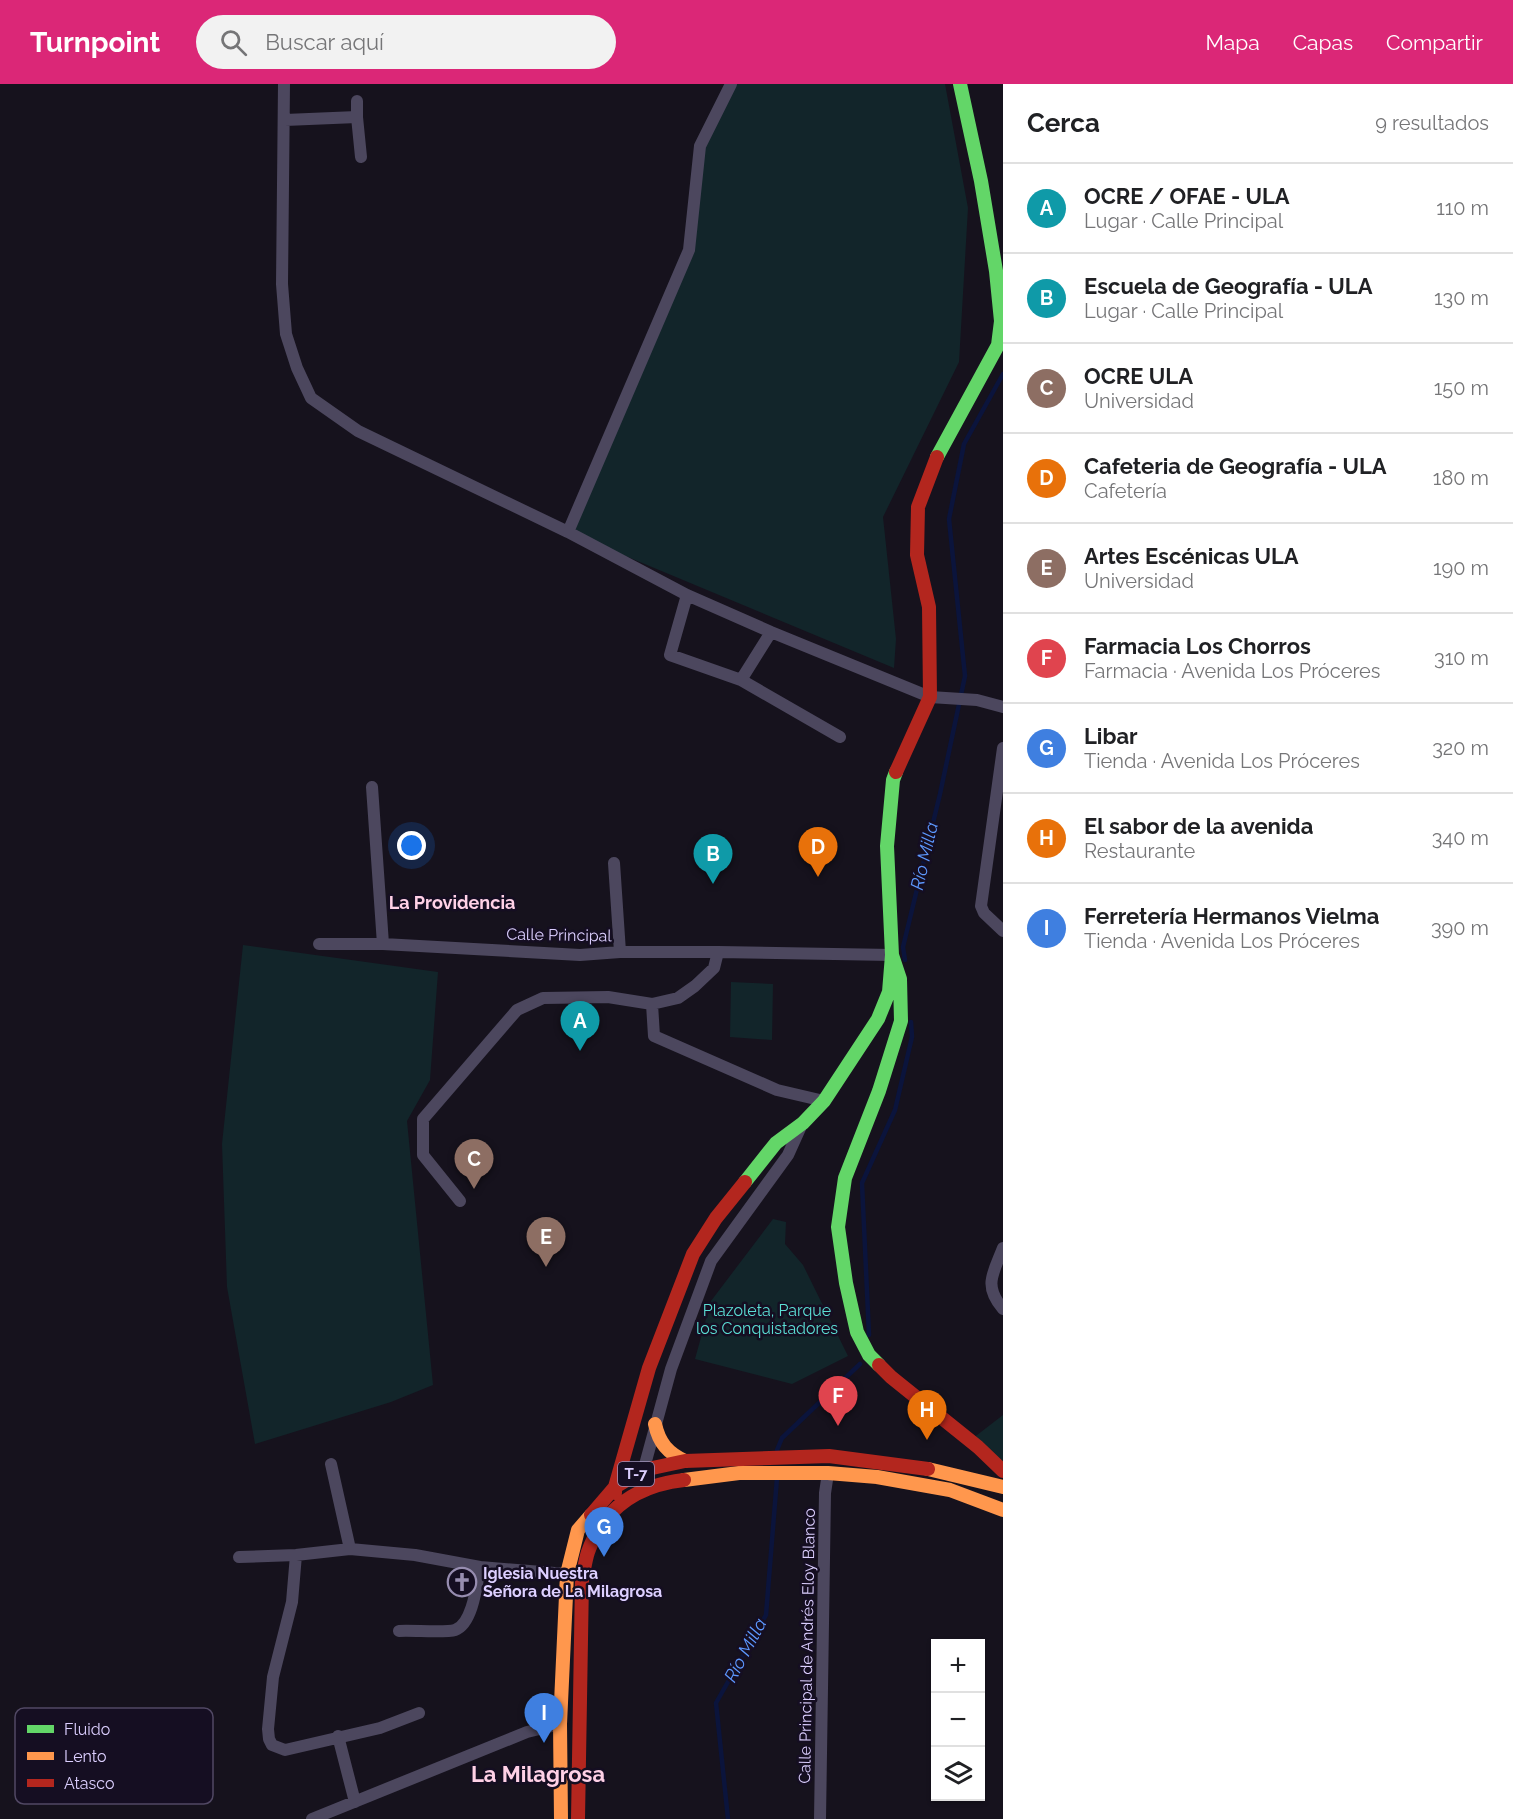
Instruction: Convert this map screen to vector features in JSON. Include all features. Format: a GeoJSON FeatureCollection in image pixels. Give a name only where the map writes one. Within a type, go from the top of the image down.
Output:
{"type":"FeatureCollection","features":[{"type":"Feature","properties":{"kind":"main road"},"geometry":{"type":"LineString","coordinates":[[616,1506],[615,1487],[649,1368],[693,1254],[716,1218],[776,1143],[803,1123],[824,1101],[878,1019],[889,992],[892,955],[887,846],[893,780],[930,697],[928,607],[917,555],[918,507],[939,452],[998,345],[1000,321],[996,271],[981,181],[960,84]]}},
{"type":"Feature","properties":{"kind":"main road"},"geometry":{"type":"LineString","coordinates":[[892,955],[900,979],[901,1021],[879,1091],[845,1178],[838,1227],[850,1302],[857,1332],[868,1355],[891,1377],[978,1447],[1003,1471]]}},
{"type":"Feature","properties":{"kind":"main road"},"geometry":{"type":"LineString","coordinates":[[655,1425],[657,1437],[663,1448],[673,1456],[685,1461]]}},
{"type":"Feature","properties":{"kind":"main road","name":"T-7"},"geometry":{"type":"LineString","coordinates":[[561,1819],[560,1724],[567,1574],[578,1530],[615,1487],[643,1470],[685,1461],[829,1456],[926,1468],[1003,1487]]}},
{"type":"Feature","properties":{"kind":"main road","name":"T-7"},"geometry":{"type":"LineString","coordinates":[[578,1819],[582,1580],[588,1552],[616,1506],[648,1488],[665,1482],[739,1473],[828,1473],[877,1477],[950,1490],[1003,1510]]}},
{"type":"Feature","properties":{"kind":"street"},"geometry":{"type":"LineString","coordinates":[[284,84],[283,294],[286,334],[297,368],[311,398],[358,430],[568,532],[687,595],[930,697],[977,700],[1003,708]]}},
{"type":"Feature","properties":{"kind":"street"},"geometry":{"type":"LineString","coordinates":[[568,532],[689,250],[700,146],[731,84]]}},
{"type":"Feature","properties":{"kind":"street"},"geometry":{"type":"LineString","coordinates":[[357,101],[361,157]]}},
{"type":"Feature","properties":{"kind":"street"},"geometry":{"type":"LineString","coordinates":[[285,120],[357,117]]}},
{"type":"Feature","properties":{"kind":"street"},"geometry":{"type":"LineString","coordinates":[[687,595],[670,655],[741,680],[840,737]]}},
{"type":"Feature","properties":{"kind":"street"},"geometry":{"type":"LineString","coordinates":[[741,680],[771,632]]}},
{"type":"Feature","properties":{"kind":"street"},"geometry":{"type":"LineString","coordinates":[[1003,748],[981,906],[984,913],[1003,931]]}},
{"type":"Feature","properties":{"kind":"street"},"geometry":{"type":"LineString","coordinates":[[372,787],[383,944]]}},
{"type":"Feature","properties":{"kind":"street"},"geometry":{"type":"LineString","coordinates":[[614,863],[620,952]]}},
{"type":"Feature","properties":{"kind":"street","name":"Calle Principal"},"geometry":{"type":"LineString","coordinates":[[319,944],[383,944],[580,955],[620,952],[718,952],[892,955]]}},
{"type":"Feature","properties":{"kind":"street"},"geometry":{"type":"LineString","coordinates":[[460,1201],[423,1155],[423,1119],[517,1010],[543,998],[608,997],[652,1004],[678,998],[714,968],[718,952]]}},
{"type":"Feature","properties":{"kind":"street"},"geometry":{"type":"LineString","coordinates":[[652,1004],[654,1036],[777,1090],[824,1101]]}},
{"type":"Feature","properties":{"kind":"street"},"geometry":{"type":"LineString","coordinates":[[648,1488],[643,1470],[655,1425],[671,1369],[711,1261],[788,1155],[803,1123]]}},
{"type":"Feature","properties":{"kind":"street"},"geometry":{"type":"LineString","coordinates":[[1003,1248],[992,1277],[992,1287],[993,1298],[1003,1309]]}},
{"type":"Feature","properties":{"kind":"street"},"geometry":{"type":"LineString","coordinates":[[331,1464],[350,1549]]}},
{"type":"Feature","properties":{"kind":"street","name":"Calle Principal de Andrés Eloy Blanco"},"geometry":{"type":"LineString","coordinates":[[820,1819],[825,1493],[828,1473]]}},
{"type":"Feature","properties":{"kind":"street"},"geometry":{"type":"LineString","coordinates":[[239,1557],[296,1555],[350,1549],[415,1555],[480,1567],[567,1574]]}},
{"type":"Feature","properties":{"kind":"street"},"geometry":{"type":"LineString","coordinates":[[296,1555],[292,1602],[273,1677],[269,1739],[277,1749],[285,1750],[380,1728],[419,1713]]}},
{"type":"Feature","properties":{"kind":"street"},"geometry":{"type":"LineString","coordinates":[[399,1630],[455,1630],[464,1624],[469,1616],[480,1567]]}},
{"type":"Feature","properties":{"kind":"street"},"geometry":{"type":"LineString","coordinates":[[312,1819],[328,1816],[355,1802],[527,1732],[560,1724]]}},
{"type":"Feature","properties":{"kind":"street"},"geometry":{"type":"LineString","coordinates":[[338,1736],[355,1802]]}},
{"type":"Feature","properties":{"kind":"green space"},"geometry":{"type":"Polygon","coordinates":[[[737,84],[945,84],[968,208],[959,362],[883,517],[896,639],[894,668],[568,532],[689,251],[700,146],[737,84]]]}},
{"type":"Feature","properties":{"kind":"green space"},"geometry":{"type":"Polygon","coordinates":[[[243,945],[438,972],[430,1080],[407,1121],[433,1385],[391,1402],[255,1444],[227,1287],[222,1144],[243,945]]]}},
{"type":"Feature","properties":{"kind":"green space"},"geometry":{"type":"Polygon","coordinates":[[[731,982],[773,984],[772,1040],[730,1037],[731,982]]]}},
{"type":"Feature","properties":{"kind":"green space","name":"Plazoleta, Parque los Conquistadores"},"geometry":{"type":"Polygon","coordinates":[[[773,1219],[786,1222],[785,1244],[803,1265],[848,1356],[792,1384],[695,1359],[711,1301],[773,1219]]]}},
{"type":"Feature","properties":{"kind":"green space"},"geometry":{"type":"Polygon","coordinates":[[[1003,1415],[1003,1462],[968,1442],[1003,1415]]]}},
{"type":"Feature","properties":{"kind":"waterway","name":"Río Milla"},"geometry":{"type":"LineString","coordinates":[[905,960],[903,947],[940,794],[965,676],[949,519],[964,444],[1003,374]]}},
{"type":"Feature","properties":{"kind":"waterway","name":"Río Milla"},"geometry":{"type":"LineString","coordinates":[[869,1335],[862,1183],[895,1110],[912,1037],[911,1022]]}},
{"type":"Feature","properties":{"kind":"waterway","name":"Río Milla"},"geometry":{"type":"LineString","coordinates":[[777,1450],[782,1438],[860,1364]]}},
{"type":"Feature","properties":{"kind":"waterway","name":"Río Milla"},"geometry":{"type":"LineString","coordinates":[[728,1819],[716,1703],[766,1615],[777,1478]]}},
{"type":"Feature","properties":{"kind":"traffic: fast"},"geometry":{"type":"LineString","coordinates":[[937,457],[998,345],[1001,321],[996,271],[981,181],[960,84]]}},
{"type":"Feature","properties":{"kind":"traffic: fast"},"geometry":{"type":"LineString","coordinates":[[745,1182],[776,1143],[803,1123],[824,1101],[878,1019],[889,992],[892,955],[887,846],[893,780],[896,772]]}},
{"type":"Feature","properties":{"kind":"traffic: fast"},"geometry":{"type":"LineString","coordinates":[[879,1365],[869,1355],[857,1332],[846,1283],[838,1227],[845,1178],[879,1091],[901,1021],[900,979],[892,955]]}},
{"type":"Feature","properties":{"kind":"traffic: slow"},"geometry":{"type":"LineString","coordinates":[[655,1424],[665,1447],[685,1461]]}},
{"type":"Feature","properties":{"kind":"traffic: slow"},"geometry":{"type":"LineString","coordinates":[[928,1469],[1003,1487]]}},
{"type":"Feature","properties":{"kind":"traffic: slow"},"geometry":{"type":"LineString","coordinates":[[684,1480],[739,1473],[828,1473],[877,1477],[950,1490],[1003,1510]]}},
{"type":"Feature","properties":{"kind":"traffic: slow"},"geometry":{"type":"LineString","coordinates":[[561,1819],[560,1724],[567,1574],[578,1530],[591,1515]]}},
{"type":"Feature","properties":{"kind":"traffic: jam"},"geometry":{"type":"LineString","coordinates":[[896,772],[930,697],[929,607],[917,555],[918,507],[937,457]]}},
{"type":"Feature","properties":{"kind":"traffic: jam"},"geometry":{"type":"LineString","coordinates":[[615,1493],[649,1368],[693,1254],[716,1218],[745,1182]]}},
{"type":"Feature","properties":{"kind":"traffic: jam"},"geometry":{"type":"LineString","coordinates":[[879,1365],[978,1447],[1003,1471]]}},
{"type":"Feature","properties":{"kind":"traffic: jam"},"geometry":{"type":"LineString","coordinates":[[591,1515],[615,1487],[643,1470],[685,1461],[829,1456],[928,1469]]}},
{"type":"Feature","properties":{"kind":"traffic: jam"},"geometry":{"type":"LineString","coordinates":[[578,1819],[582,1580],[588,1552],[603,1522],[625,1501],[652,1487],[684,1480]]}},
{"type":"Feature","properties":{"kind":"place","name":"Cafeteria de Geografía - ULA"},"geometry":{"type":"Point","coordinates":[818,877]}},
{"type":"Feature","properties":{"kind":"place","name":"Escuela de Geografía - ULA"},"geometry":{"type":"Point","coordinates":[713,884]}},
{"type":"Feature","properties":{"kind":"place","name":"OCRE / OFAE - ULA"},"geometry":{"type":"Point","coordinates":[580,1051]}},
{"type":"Feature","properties":{"kind":"place","name":"OCRE ULA"},"geometry":{"type":"Point","coordinates":[474,1189]}},
{"type":"Feature","properties":{"kind":"place","name":"Artes Escénicas ULA"},"geometry":{"type":"Point","coordinates":[546,1267]}},
{"type":"Feature","properties":{"kind":"place","name":"Farmacia Los Chorros"},"geometry":{"type":"Point","coordinates":[838,1426]}},
{"type":"Feature","properties":{"kind":"place","name":"El sabor de la avenida"},"geometry":{"type":"Point","coordinates":[927,1440]}},
{"type":"Feature","properties":{"kind":"place","name":"Libar"},"geometry":{"type":"Point","coordinates":[604,1557]}},
{"type":"Feature","properties":{"kind":"place","name":"Iglesia Nuestra Señora de La Milagrosa"},"geometry":{"type":"Point","coordinates":[462,1582]}},
{"type":"Feature","properties":{"kind":"place","name":"Ferretería Hermanos Vielma"},"geometry":{"type":"Point","coordinates":[544,1743]}},
{"type":"Feature","properties":{"kind":"district","name":"La Providencia"},"geometry":{"type":"Point","coordinates":[452,902]}},
{"type":"Feature","properties":{"kind":"district","name":"La Milagrosa"},"geometry":{"type":"Point","coordinates":[538,1774]}}]}
